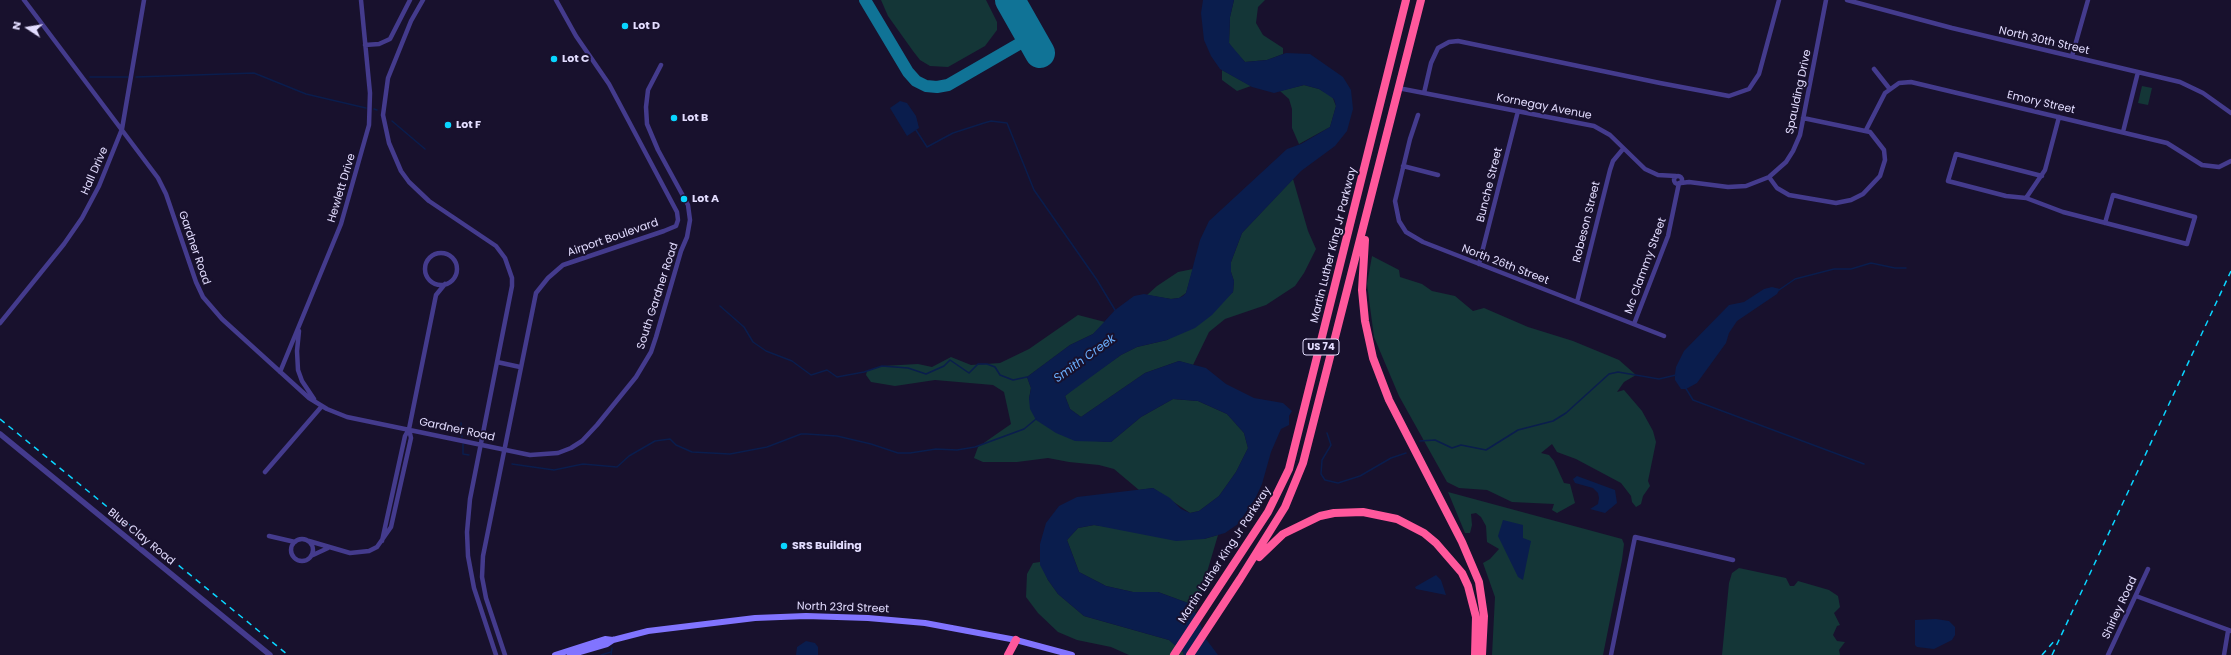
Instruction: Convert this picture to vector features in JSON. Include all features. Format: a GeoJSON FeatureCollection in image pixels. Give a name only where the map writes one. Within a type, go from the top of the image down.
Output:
{"type":"FeatureCollection","features":[{"type":"Feature","properties":{"kind":"highway","name":"Martin Luther King Jr Parkway"},"geometry":{"type":"LineString","coordinates":[[1174,655],[1268,512],[1289,469],[1406,0]]}},
{"type":"Feature","properties":{"kind":"highway","name":"Martin Luther King Jr Parkway"},"geometry":{"type":"LineString","coordinates":[[1190,655],[1240,579],[1285,506],[1303,463],[1421,0]]}},
{"type":"Feature","properties":{"kind":"highway"},"geometry":{"type":"LineString","coordinates":[[1369,207],[1363,258],[1362,290],[1365,321],[1373,358],[1389,400],[1462,542],[1476,575],[1483,600],[1484,616],[1482,655]]}},
{"type":"Feature","properties":{"kind":"highway"},"geometry":{"type":"LineString","coordinates":[[1240,579],[1272,542],[1306,521],[1327,514],[1349,512],[1374,513],[1397,519],[1418,529],[1436,542],[1462,573],[1468,586],[1476,617],[1475,655]]}},
{"type":"Feature","properties":{"kind":"highway"},"geometry":{"type":"LineString","coordinates":[[1008,655],[1016,640]]}},
{"type":"Feature","properties":{"kind":"highway"},"geometry":{"type":"LineString","coordinates":[[1014,655],[1016,640]]}},
{"type":"Feature","properties":{"kind":"main road","name":"North 23rd Street"},"geometry":{"type":"LineString","coordinates":[[570,655],[607,644],[613,640],[648,631],[720,621],[823,616],[925,623],[1016,640],[1072,655]]}},
{"type":"Feature","properties":{"kind":"main road","name":"North 23rd Street"},"geometry":{"type":"LineString","coordinates":[[555,655],[605,639],[613,640]]}},
{"type":"Feature","properties":{"kind":"street","name":"Gardner Road"},"geometry":{"type":"LineString","coordinates":[[24,0],[150,166],[163,188],[196,282],[203,297],[222,319],[280,372],[320,405],[347,417],[504,449]]}},
{"type":"Feature","properties":{"kind":"street","name":"Hall Drive"},"geometry":{"type":"LineString","coordinates":[[0,323],[52,259],[79,222],[99,186],[122,129],[144,0]]}},
{"type":"Feature","properties":{"kind":"street","name":"Hewlett Drive"},"geometry":{"type":"LineString","coordinates":[[280,372],[341,224],[369,125],[370,103],[361,0]]}},
{"type":"Feature","properties":{"kind":"street"},"geometry":{"type":"LineString","coordinates":[[365,45],[379,44],[390,40],[410,0]]}},
{"type":"Feature","properties":{"kind":"street"},"geometry":{"type":"LineString","coordinates":[[423,0],[411,22],[388,78],[383,101],[384,127],[394,159],[414,188],[429,201],[496,246],[508,264],[512,286],[470,499],[467,532],[468,556],[477,597],[496,655]]}},
{"type":"Feature","properties":{"kind":"street","name":"Airport Boulevard"},"geometry":{"type":"LineString","coordinates":[[505,655],[486,598],[482,567],[485,541],[536,293],[548,278],[563,265],[664,231],[676,226],[678,220],[677,212],[609,84],[576,36],[556,0]]}},
{"type":"Feature","properties":{"kind":"street"},"geometry":{"type":"LineString","coordinates":[[1424,93],[1431,63],[1438,48],[1449,42],[1458,41],[1660,84],[1729,96],[1749,89],[1759,74],[1779,0]]}},
{"type":"Feature","properties":{"kind":"street","name":"Spaulding Drive"},"geometry":{"type":"LineString","coordinates":[[1769,177],[1781,167],[1793,151],[1798,141],[1826,0]]}},
{"type":"Feature","properties":{"kind":"street","name":"North 30th Street"},"geometry":{"type":"LineString","coordinates":[[1847,0],[2186,84],[2203,93],[2231,113]]}},
{"type":"Feature","properties":{"kind":"street"},"geometry":{"type":"LineString","coordinates":[[2072,56],[2088,0]]}},
{"type":"Feature","properties":{"kind":"street","name":"South Gardner Road"},"geometry":{"type":"LineString","coordinates":[[504,449],[530,455],[558,453],[571,448],[582,441],[598,425],[636,377],[651,352],[667,304],[681,251],[687,237],[690,220],[688,205],[658,150],[647,124],[646,107],[648,90],[661,65]]}},
{"type":"Feature","properties":{"kind":"street"},"geometry":{"type":"LineString","coordinates":[[1866,130],[1881,100],[1889,88],[1874,69]]}},
{"type":"Feature","properties":{"kind":"street"},"geometry":{"type":"LineString","coordinates":[[2123,132],[2138,72]]}},
{"type":"Feature","properties":{"kind":"street","name":"Emory Street"},"geometry":{"type":"LineString","coordinates":[[1889,88],[1899,83],[1916,83],[2167,143],[2202,165],[2219,167],[2231,162]]}},
{"type":"Feature","properties":{"kind":"street","name":"Kornegay Avenue"},"geometry":{"type":"LineString","coordinates":[[1398,88],[1518,110],[1594,126],[1610,135],[1645,169],[1658,175],[1678,180],[1739,187],[1754,184],[1769,177]]}},
{"type":"Feature","properties":{"kind":"street","name":"Bunche Street"},"geometry":{"type":"LineString","coordinates":[[1479,264],[1518,110]]}},
{"type":"Feature","properties":{"kind":"street"},"geometry":{"type":"LineString","coordinates":[[1418,116],[1403,166],[1438,175]]}},
{"type":"Feature","properties":{"kind":"street"},"geometry":{"type":"LineString","coordinates":[[2026,198],[2042,176],[2048,162],[2059,117]]}},
{"type":"Feature","properties":{"kind":"street"},"geometry":{"type":"LineString","coordinates":[[1769,177],[1777,188],[1793,196],[1836,203],[1856,198],[1877,181],[1882,173],[1885,160],[1884,150],[1880,142],[1866,130],[1803,118]]}},
{"type":"Feature","properties":{"kind":"street","name":"Robeson Street"},"geometry":{"type":"LineString","coordinates":[[1577,302],[1610,170],[1617,156],[1623,149]]}},
{"type":"Feature","properties":{"kind":"street"},"geometry":{"type":"LineString","coordinates":[[2042,176],[1956,154],[1948,181],[2006,196],[2026,198],[2055,209],[2105,223],[2187,244],[2195,217],[2113,195],[2105,223]]}},
{"type":"Feature","properties":{"kind":"street","name":"North 26th Street"},"geometry":{"type":"LineString","coordinates":[[1403,166],[1395,201],[1396,214],[1402,227],[1417,240],[1664,336]]}},
{"type":"Feature","properties":{"kind":"street","name":"Mc Clammy Street"},"geometry":{"type":"LineString","coordinates":[[1634,324],[1668,236],[1678,180]]}},
{"type":"Feature","properties":{"kind":"street"},"geometry":{"type":"LineString","coordinates":[[269,536],[295,542],[302,539],[328,548],[359,554],[369,551],[382,541],[405,436],[409,430],[436,295],[445,284],[455,276],[456,266],[451,257],[442,253],[432,255],[426,263],[426,273],[432,282],[436,295]]}},
{"type":"Feature","properties":{"kind":"street"},"geometry":{"type":"LineString","coordinates":[[432,282],[445,284]]}},
{"type":"Feature","properties":{"kind":"street"},"geometry":{"type":"LineString","coordinates":[[265,472],[320,405],[302,381],[297,360],[298,338],[304,315]]}},
{"type":"Feature","properties":{"kind":"street"},"geometry":{"type":"LineString","coordinates":[[497,362],[520,367]]}},
{"type":"Feature","properties":{"kind":"street","name":"Blue Clay Road"},"geometry":{"type":"LineString","coordinates":[[0,434],[270,655]]}},
{"type":"Feature","properties":{"kind":"street"},"geometry":{"type":"LineString","coordinates":[[1611,655],[1635,537],[1733,560]]}},
{"type":"Feature","properties":{"kind":"street"},"geometry":{"type":"LineString","coordinates":[[309,541],[313,548],[313,555]]}},
{"type":"Feature","properties":{"kind":"street"},"geometry":{"type":"LineString","coordinates":[[295,542],[291,549],[295,559],[305,562],[313,555],[328,548]]}},
{"type":"Feature","properties":{"kind":"street","name":"Shirley Road"},"geometry":{"type":"LineString","coordinates":[[2108,655],[2148,569]]}},
{"type":"Feature","properties":{"kind":"street"},"geometry":{"type":"LineString","coordinates":[[2136,596],[2230,631],[2224,655]]}},
{"type":"Feature","properties":{"kind":"green space"},"geometry":{"type":"Polygon","coordinates":[[[881,0],[986,0],[997,22],[997,30],[985,46],[948,67],[930,66],[920,60],[913,51],[888,16],[881,0]]]}},
{"type":"Feature","properties":{"kind":"green space"},"geometry":{"type":"Polygon","coordinates":[[[1234,0],[1265,0],[1258,7],[1256,23],[1263,35],[1283,48],[1283,54],[1267,60],[1245,62],[1234,50],[1229,43],[1230,17],[1234,0]]]}},
{"type":"Feature","properties":{"kind":"green space"},"geometry":{"type":"Polygon","coordinates":[[[1222,70],[1251,86],[1237,91],[1222,80],[1222,70]]]}},
{"type":"Feature","properties":{"kind":"green space"},"geometry":{"type":"Polygon","coordinates":[[[1304,85],[1319,89],[1332,96],[1336,106],[1330,127],[1299,144],[1292,128],[1292,109],[1289,99],[1280,91],[1304,85]]]}},
{"type":"Feature","properties":{"kind":"green space"},"geometry":{"type":"Polygon","coordinates":[[[2142,86],[2152,88],[2148,105],[2138,103],[2142,86]]]}},
{"type":"Feature","properties":{"kind":"green space"},"geometry":{"type":"Polygon","coordinates":[[[1293,179],[1308,231],[1316,249],[1304,273],[1295,286],[1266,305],[1225,319],[1209,332],[1193,365],[1179,361],[1145,373],[1081,417],[1070,409],[1065,396],[1078,385],[1121,355],[1137,347],[1167,340],[1222,302],[1233,292],[1234,281],[1231,272],[1231,262],[1242,233],[1293,179]]]}},
{"type":"Feature","properties":{"kind":"green space"},"geometry":{"type":"Polygon","coordinates":[[[1372,256],[1399,270],[1400,277],[1422,284],[1432,291],[1455,296],[1473,311],[1484,308],[1528,327],[1573,341],[1619,360],[1636,375],[1624,382],[1617,392],[1624,390],[1642,411],[1653,431],[1656,442],[1648,481],[1650,486],[1643,496],[1641,504],[1636,507],[1632,502],[1631,496],[1621,483],[1576,459],[1557,452],[1552,444],[1541,453],[1549,455],[1554,461],[1564,483],[1570,484],[1575,503],[1557,513],[1552,510],[1554,504],[1512,502],[1487,490],[1459,488],[1447,482],[1399,396],[1374,337],[1367,284],[1372,256]]]}},
{"type":"Feature","properties":{"kind":"green space"},"geometry":{"type":"Polygon","coordinates":[[[1193,269],[1186,293],[1179,298],[1171,299],[1147,295],[1157,286],[1178,272],[1193,269]]]}},
{"type":"Feature","properties":{"kind":"green space"},"geometry":{"type":"Polygon","coordinates":[[[1078,315],[1105,322],[1093,334],[1070,345],[1027,377],[1031,388],[1029,399],[1096,441],[1111,442],[1141,417],[1173,399],[1198,401],[1227,414],[1244,433],[1248,448],[1236,472],[1219,496],[1199,511],[1190,513],[1153,488],[1139,490],[1114,469],[1099,465],[1048,458],[1017,462],[983,462],[974,458],[978,447],[1011,424],[1004,392],[993,385],[935,380],[895,386],[871,382],[866,375],[867,371],[882,366],[918,364],[932,367],[951,357],[971,365],[1000,363],[1029,349],[1078,315]]]}},
{"type":"Feature","properties":{"kind":"green space"},"geometry":{"type":"Polygon","coordinates":[[[1448,492],[1622,539],[1624,544],[1622,560],[1603,655],[1492,655],[1495,597],[1483,563],[1490,559],[1499,549],[1487,542],[1486,526],[1481,517],[1476,513],[1471,514],[1472,525],[1470,533],[1465,533],[1448,492]]]}},
{"type":"Feature","properties":{"kind":"green space"},"geometry":{"type":"Polygon","coordinates":[[[1094,525],[1204,539],[1218,535],[1195,613],[1188,603],[1158,592],[1133,592],[1106,586],[1079,572],[1067,540],[1078,528],[1094,525]]]}},
{"type":"Feature","properties":{"kind":"green space"},"geometry":{"type":"Polygon","coordinates":[[[1040,562],[1048,580],[1058,594],[1084,616],[1169,640],[1183,652],[1184,655],[1129,655],[1111,647],[1077,640],[1058,632],[1038,613],[1026,597],[1027,574],[1033,563],[1040,562]]]}},
{"type":"Feature","properties":{"kind":"green space"},"geometry":{"type":"Polygon","coordinates":[[[1739,568],[1786,578],[1790,586],[1794,586],[1798,581],[1829,590],[1838,596],[1840,607],[1834,613],[1840,625],[1837,626],[1833,635],[1837,641],[1845,642],[1839,650],[1840,655],[1722,655],[1729,583],[1732,573],[1739,568]]]}},
{"type":"Feature","properties":{"kind":"water","name":"Smith Creek"},"geometry":{"type":"Polygon","coordinates":[[[1203,0],[1234,0],[1230,17],[1229,43],[1245,62],[1267,60],[1286,53],[1310,54],[1343,77],[1351,90],[1353,109],[1347,131],[1335,146],[1301,171],[1242,233],[1231,262],[1231,272],[1234,281],[1233,292],[1212,315],[1195,328],[1167,340],[1137,347],[1121,355],[1065,396],[1070,409],[1081,417],[1145,373],[1179,361],[1206,368],[1226,384],[1254,398],[1283,403],[1292,411],[1289,416],[1289,425],[1281,429],[1271,452],[1262,484],[1256,497],[1238,524],[1225,533],[1204,539],[1176,541],[1094,525],[1078,528],[1067,540],[1079,572],[1106,586],[1133,592],[1158,592],[1188,603],[1196,614],[1206,639],[1218,655],[1184,655],[1183,652],[1169,640],[1084,616],[1058,594],[1048,580],[1040,565],[1040,544],[1046,523],[1059,506],[1077,497],[1153,488],[1170,498],[1181,509],[1190,513],[1199,511],[1219,496],[1236,472],[1248,448],[1244,433],[1227,414],[1198,401],[1173,399],[1141,417],[1111,442],[1075,441],[1056,433],[1036,420],[1030,409],[1029,399],[1031,388],[1027,377],[1070,345],[1093,334],[1115,310],[1134,296],[1144,294],[1171,299],[1183,296],[1186,293],[1200,240],[1209,221],[1287,149],[1301,144],[1330,127],[1336,106],[1334,99],[1319,89],[1304,85],[1274,93],[1252,87],[1220,69],[1211,56],[1204,40],[1201,13],[1203,0]]]}},
{"type":"Feature","properties":{"kind":"water"},"geometry":{"type":"Polygon","coordinates":[[[900,101],[907,103],[916,116],[919,128],[907,136],[890,108],[900,101]]]}},
{"type":"Feature","properties":{"kind":"water"},"geometry":{"type":"Polygon","coordinates":[[[1772,287],[1780,289],[1777,294],[1737,321],[1729,333],[1726,343],[1697,383],[1686,389],[1681,389],[1675,380],[1675,374],[1676,367],[1684,351],[1729,305],[1744,302],[1764,289],[1772,287]]]}},
{"type":"Feature","properties":{"kind":"water"},"geometry":{"type":"Polygon","coordinates":[[[1577,476],[1615,490],[1617,503],[1605,513],[1590,509],[1598,504],[1598,493],[1593,488],[1575,483],[1573,479],[1577,476]]]}},
{"type":"Feature","properties":{"kind":"water"},"geometry":{"type":"Polygon","coordinates":[[[1503,520],[1523,525],[1523,538],[1531,541],[1523,580],[1518,577],[1498,536],[1503,520]]]}},
{"type":"Feature","properties":{"kind":"water"},"geometry":{"type":"Polygon","coordinates":[[[1436,575],[1441,580],[1446,595],[1416,589],[1415,587],[1436,575]]]}},
{"type":"Feature","properties":{"kind":"water"},"geometry":{"type":"Polygon","coordinates":[[[1936,619],[1949,621],[1955,627],[1955,635],[1952,640],[1934,649],[1917,647],[1915,645],[1915,620],[1936,619]]]}},
{"type":"Feature","properties":{"kind":"water"},"geometry":{"type":"Polygon","coordinates":[[[806,641],[815,643],[818,647],[818,655],[796,655],[797,647],[806,641]]]}},
{"type":"Feature","properties":{"kind":"waterway"},"geometry":{"type":"LineString","coordinates":[[136,77],[254,73],[306,94],[366,108]]}},
{"type":"Feature","properties":{"kind":"waterway"},"geometry":{"type":"LineString","coordinates":[[90,77],[128,77]]}},
{"type":"Feature","properties":{"kind":"waterway"},"geometry":{"type":"LineString","coordinates":[[392,121],[425,149]]}},
{"type":"Feature","properties":{"kind":"waterway"},"geometry":{"type":"LineString","coordinates":[[916,130],[927,147],[953,133],[984,123],[991,121],[1007,123],[1034,190],[1097,280],[1115,310]]}},
{"type":"Feature","properties":{"kind":"waterway"},"geometry":{"type":"LineString","coordinates":[[1779,290],[1795,279],[1834,269],[1851,269],[1871,263],[1895,268],[1906,268]]}},
{"type":"Feature","properties":{"kind":"waterway"},"geometry":{"type":"LineString","coordinates":[[720,306],[744,327],[753,342],[766,351],[792,361],[811,375],[827,370],[837,377],[864,372],[882,366],[908,368],[926,374],[944,366],[950,360],[969,373],[978,364],[987,364],[995,367],[1000,375],[1013,380],[1027,377]]}},
{"type":"Feature","properties":{"kind":"waterway"},"geometry":{"type":"LineString","coordinates":[[1420,441],[1435,440],[1452,448],[1461,445],[1486,450],[1518,430],[1553,421],[1566,413],[1609,374],[1618,372],[1659,379],[1676,375]]}},
{"type":"Feature","properties":{"kind":"waterway"},"geometry":{"type":"LineString","coordinates":[[1685,387],[1693,400],[1864,464]]}},
{"type":"Feature","properties":{"kind":"waterway"},"geometry":{"type":"LineString","coordinates":[[512,464],[554,470],[583,464],[617,467],[629,456],[655,441],[670,439],[676,445],[692,452],[730,454],[767,447],[801,434],[837,436],[871,444],[898,453],[910,453],[936,449],[957,450],[975,447],[1024,429],[1036,419]]}},
{"type":"Feature","properties":{"kind":"waterway"},"geometry":{"type":"LineString","coordinates":[[461,423],[462,437]]}},
{"type":"Feature","properties":{"kind":"waterway"},"geometry":{"type":"LineString","coordinates":[[1327,433],[1331,445],[1322,460],[1321,474],[1325,480],[1338,483],[1360,476],[1391,458],[1406,453]]}},
{"type":"Feature","properties":{"kind":"waterway"},"geometry":{"type":"LineString","coordinates":[[463,444],[463,454],[469,455]]}},
{"type":"Feature","properties":{"kind":"waterway"},"geometry":{"type":"LineString","coordinates":[[611,655],[612,648]]}},
{"type":"Feature","properties":{"kind":"waterway"},"geometry":{"type":"LineString","coordinates":[[601,655],[611,652]]}},
{"type":"Feature","properties":{"kind":"taxiway"},"geometry":{"type":"LineString","coordinates":[[865,0],[908,72],[916,81],[926,86],[937,87],[948,85],[1031,37]]}},
{"type":"Feature","properties":{"kind":"runway"},"geometry":{"type":"LineString","coordinates":[[1010,0],[1040,53]]}},
{"type":"Feature","properties":{"kind":"railway"},"geometry":{"type":"LineString","coordinates":[[2052,655],[2231,271]]}},
{"type":"Feature","properties":{"kind":"railway"},"geometry":{"type":"LineString","coordinates":[[0,419],[288,655]]}},
{"type":"Feature","properties":{"kind":"railway"},"geometry":{"type":"LineString","coordinates":[[2042,655],[2055,640]]}},
{"type":"Feature","properties":{"kind":"place","name":"Lot D"},"geometry":{"type":"Point","coordinates":[625,26]}},
{"type":"Feature","properties":{"kind":"place","name":"Lot C"},"geometry":{"type":"Point","coordinates":[554,59]}},
{"type":"Feature","properties":{"kind":"place","name":"Lot B"},"geometry":{"type":"Point","coordinates":[674,118]}},
{"type":"Feature","properties":{"kind":"place","name":"Lot F"},"geometry":{"type":"Point","coordinates":[448,125]}},
{"type":"Feature","properties":{"kind":"place","name":"Lot A"},"geometry":{"type":"Point","coordinates":[684,199]}},
{"type":"Feature","properties":{"kind":"place","name":"SRS Building"},"geometry":{"type":"Point","coordinates":[784,546]}}]}
